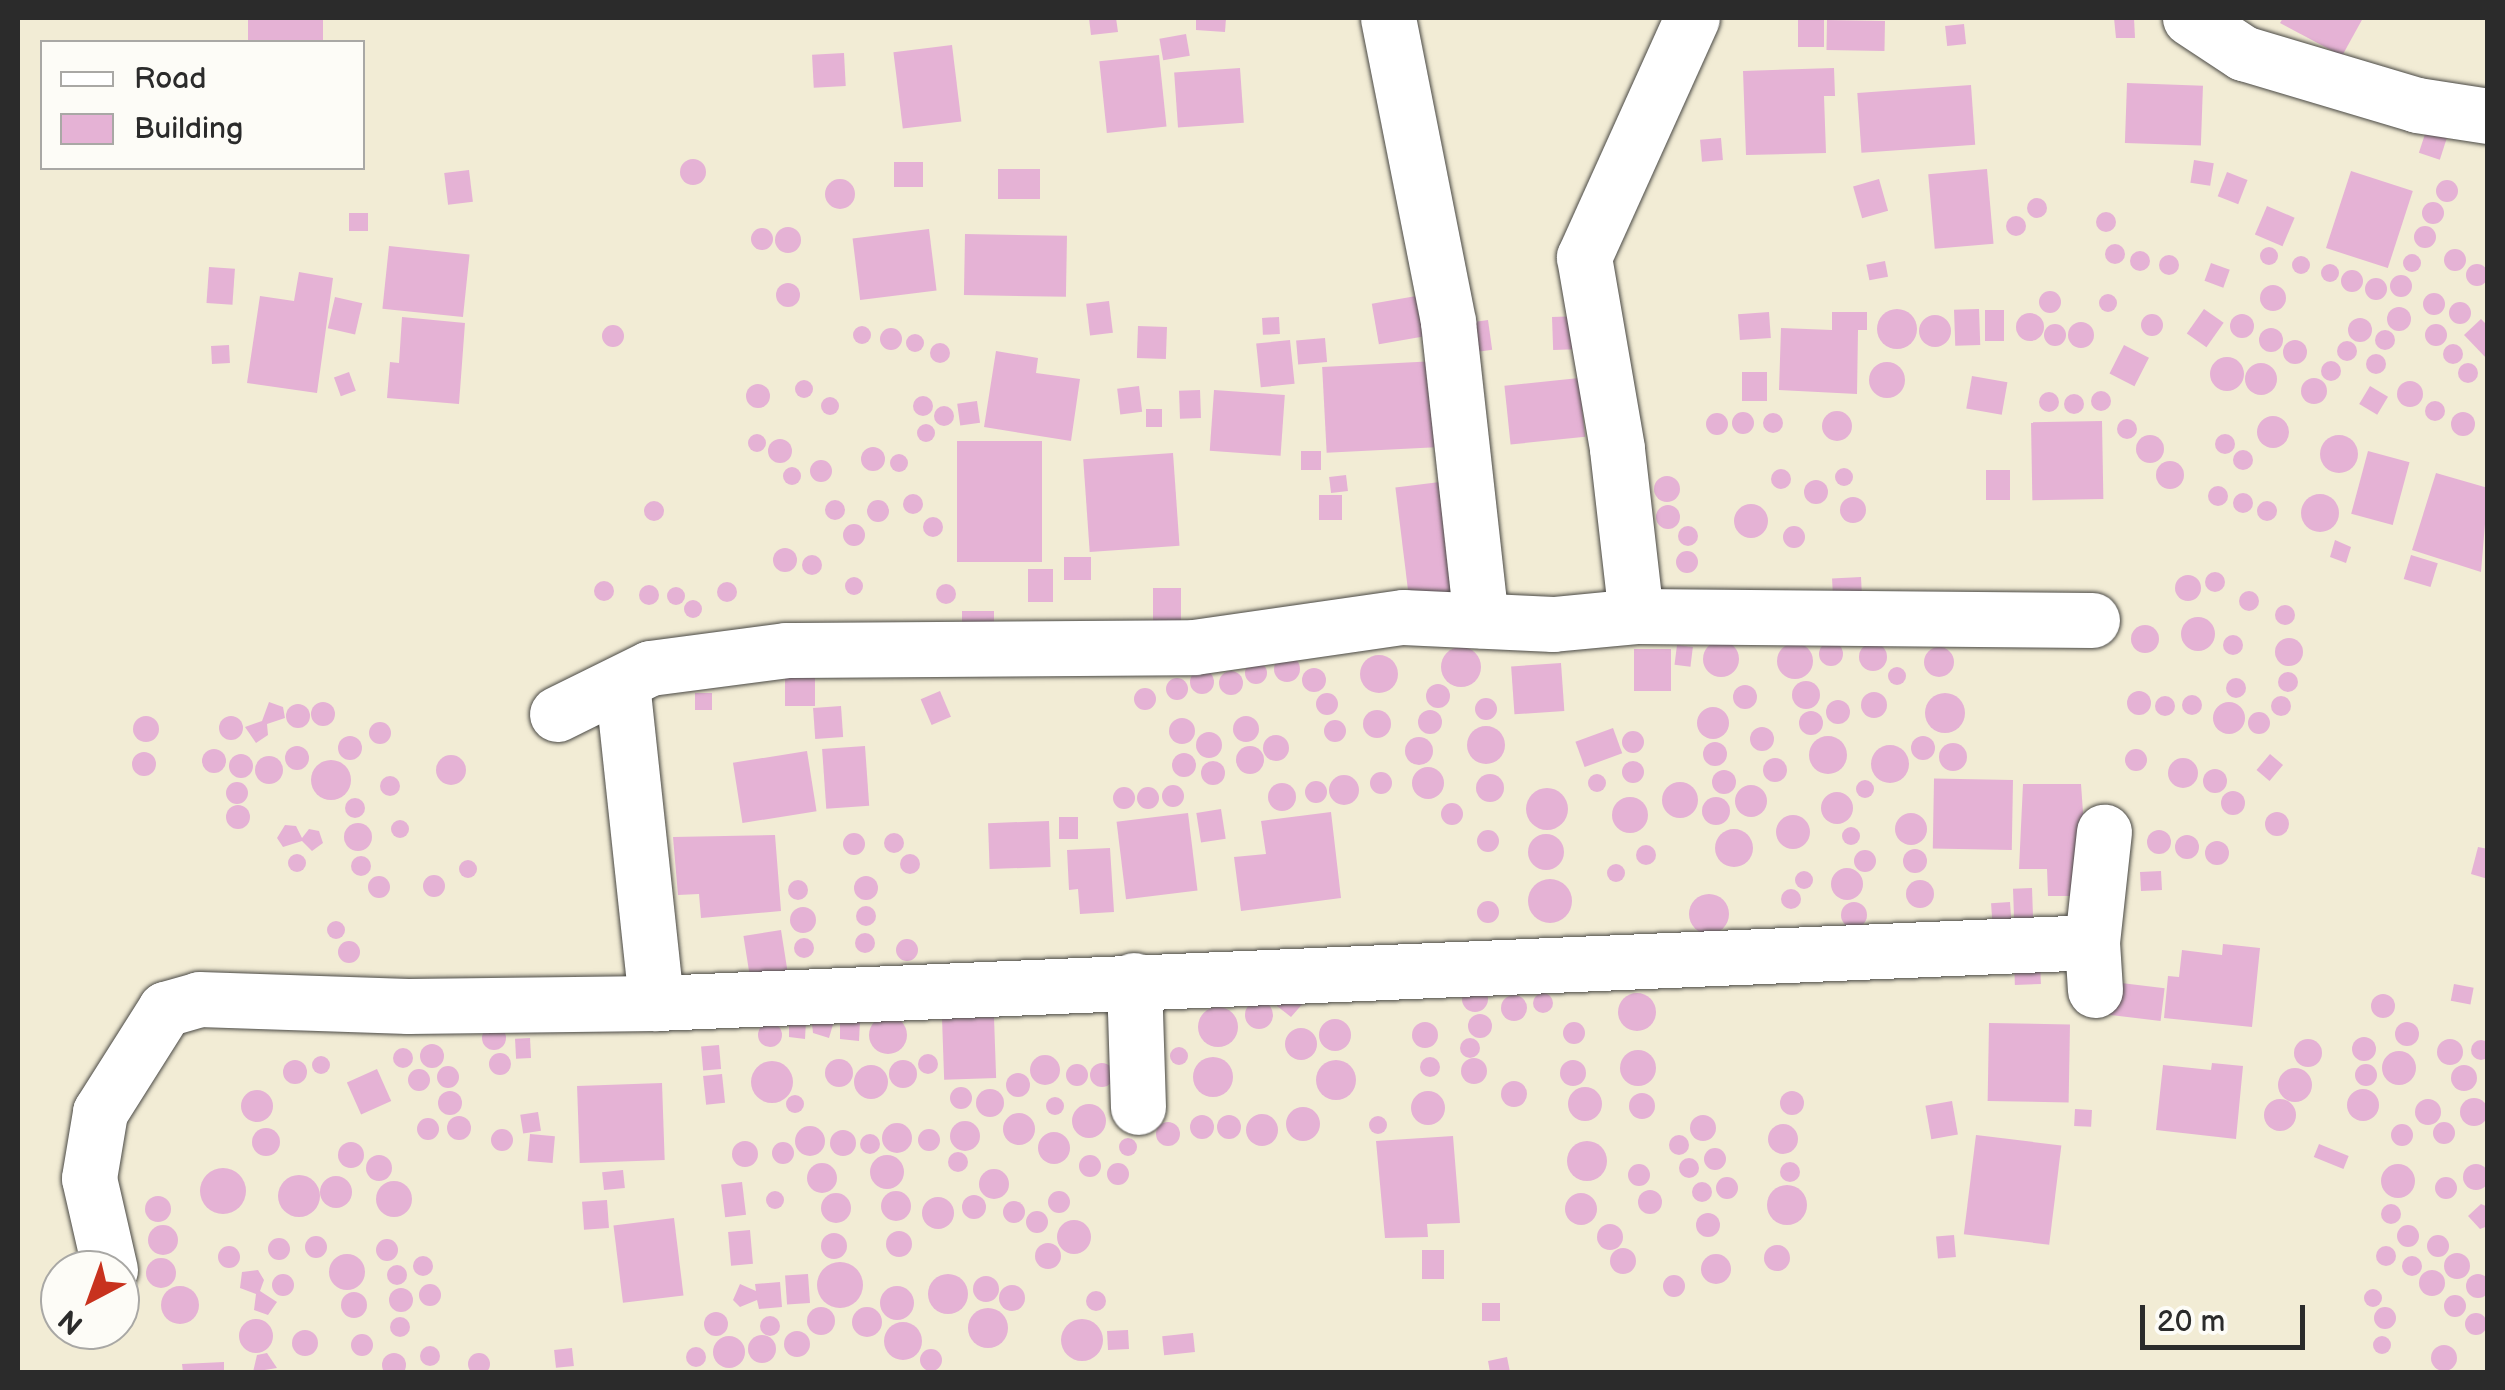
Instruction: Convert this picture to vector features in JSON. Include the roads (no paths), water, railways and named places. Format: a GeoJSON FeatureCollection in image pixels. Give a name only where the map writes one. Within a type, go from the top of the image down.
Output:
{"type":"FeatureCollection","features":[{"type":"Feature","properties":{"kind":"street"},"geometry":{"type":"LineString","coordinates":[[1388,18],[1448,322],[1481,620]]}},
{"type":"Feature","properties":{"kind":"street"},"geometry":{"type":"LineString","coordinates":[[1636,616],[1617,448],[1584,257],[1692,18]]}},
{"type":"Feature","properties":{"kind":"street"},"geometry":{"type":"LineString","coordinates":[[2190,18],[2243,53],[2418,105],[2488,116]]}},
{"type":"Feature","properties":{"kind":"street"},"geometry":{"type":"LineString","coordinates":[[557,714],[650,668],[786,650],[1194,647],[1403,617],[1553,624],[1636,616],[2092,620]]}},
{"type":"Feature","properties":{"kind":"street"},"geometry":{"type":"LineString","coordinates":[[622,682],[656,1003]]}},
{"type":"Feature","properties":{"kind":"street"},"geometry":{"type":"LineString","coordinates":[[105,1250],[89,1178],[100,1112],[165,1009],[199,999],[408,1006],[656,1003],[1134,980],[2094,966],[2104,832]]}},
{"type":"Feature","properties":{"kind":"street"},"geometry":{"type":"LineString","coordinates":[[1134,980],[1138,1107]]}}]}
